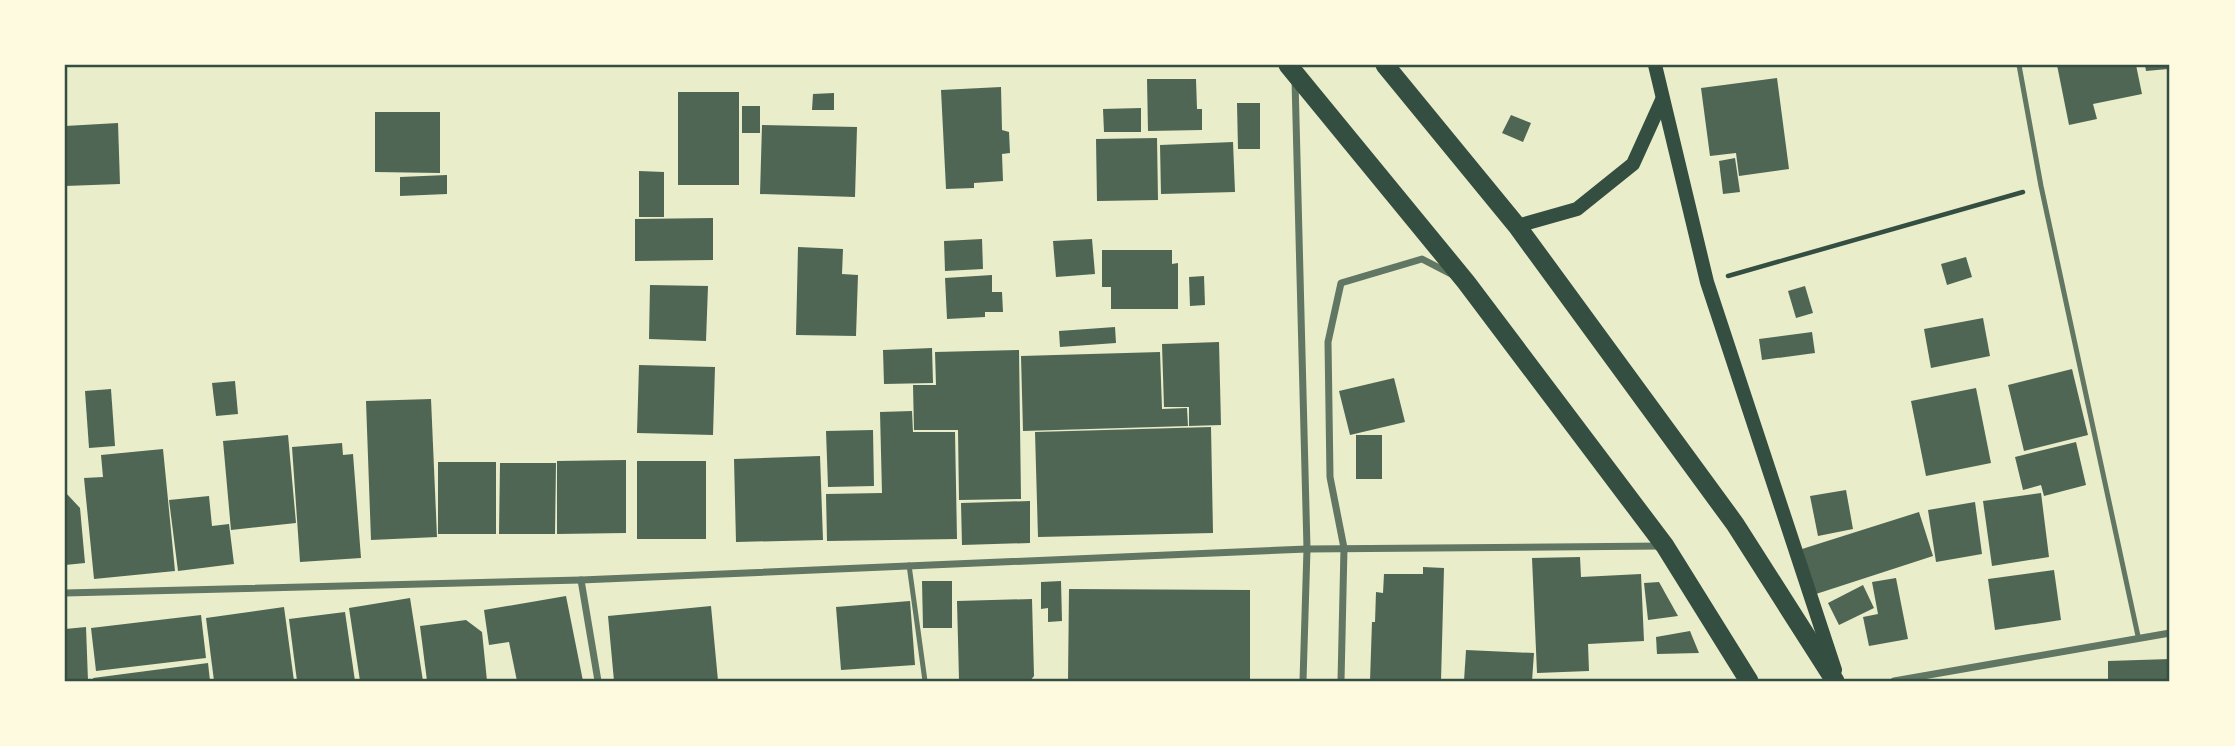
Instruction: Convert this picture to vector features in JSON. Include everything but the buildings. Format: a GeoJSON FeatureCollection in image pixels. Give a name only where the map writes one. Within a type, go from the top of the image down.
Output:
{"type":"FeatureCollection","features":[{"type":"Feature","properties":{"kind":"highway"},"geometry":{"type":"LineString","coordinates":[[1385,65],[1517,226],[1735,524],[1837,681]]}},
{"type":"Feature","properties":{"kind":"highway"},"geometry":{"type":"LineString","coordinates":[[1292,68],[1466,282],[1665,546],[1749,681]]}},
{"type":"Feature","properties":{"kind":"main road"},"geometry":{"type":"LineString","coordinates":[[1655,65],[1707,282],[1837,681]]}},
{"type":"Feature","properties":{"kind":"main road"},"geometry":{"type":"LineString","coordinates":[[1517,226],[1577,209],[1633,164],[1662,100]]}},
{"type":"Feature","properties":{"kind":"street"},"geometry":{"type":"LineString","coordinates":[[1292,68],[1307,549],[1303,681]]}},
{"type":"Feature","properties":{"kind":"street"},"geometry":{"type":"LineString","coordinates":[[1341,681],[1344,548],[1330,477],[1328,342],[1341,283],[1422,260],[1466,282]]}},
{"type":"Feature","properties":{"kind":"street"},"geometry":{"type":"LineString","coordinates":[[65,593],[581,580],[1307,549],[1665,546]]}},
{"type":"Feature","properties":{"kind":"street"},"geometry":{"type":"LineString","coordinates":[[581,580],[598,681]]}},
{"type":"Feature","properties":{"kind":"street"},"geometry":{"type":"LineString","coordinates":[[1894,681],[2138,636],[2170,633]]}},
{"type":"Feature","properties":{"kind":"lane"},"geometry":{"type":"LineString","coordinates":[[2019,65],[2041,186],[2138,636]]}},
{"type":"Feature","properties":{"kind":"lane"},"geometry":{"type":"LineString","coordinates":[[909,565],[925,681]]}},
{"type":"Feature","properties":{"kind":"path"},"geometry":{"type":"LineString","coordinates":[[1707,282],[2041,186]]}}]}
